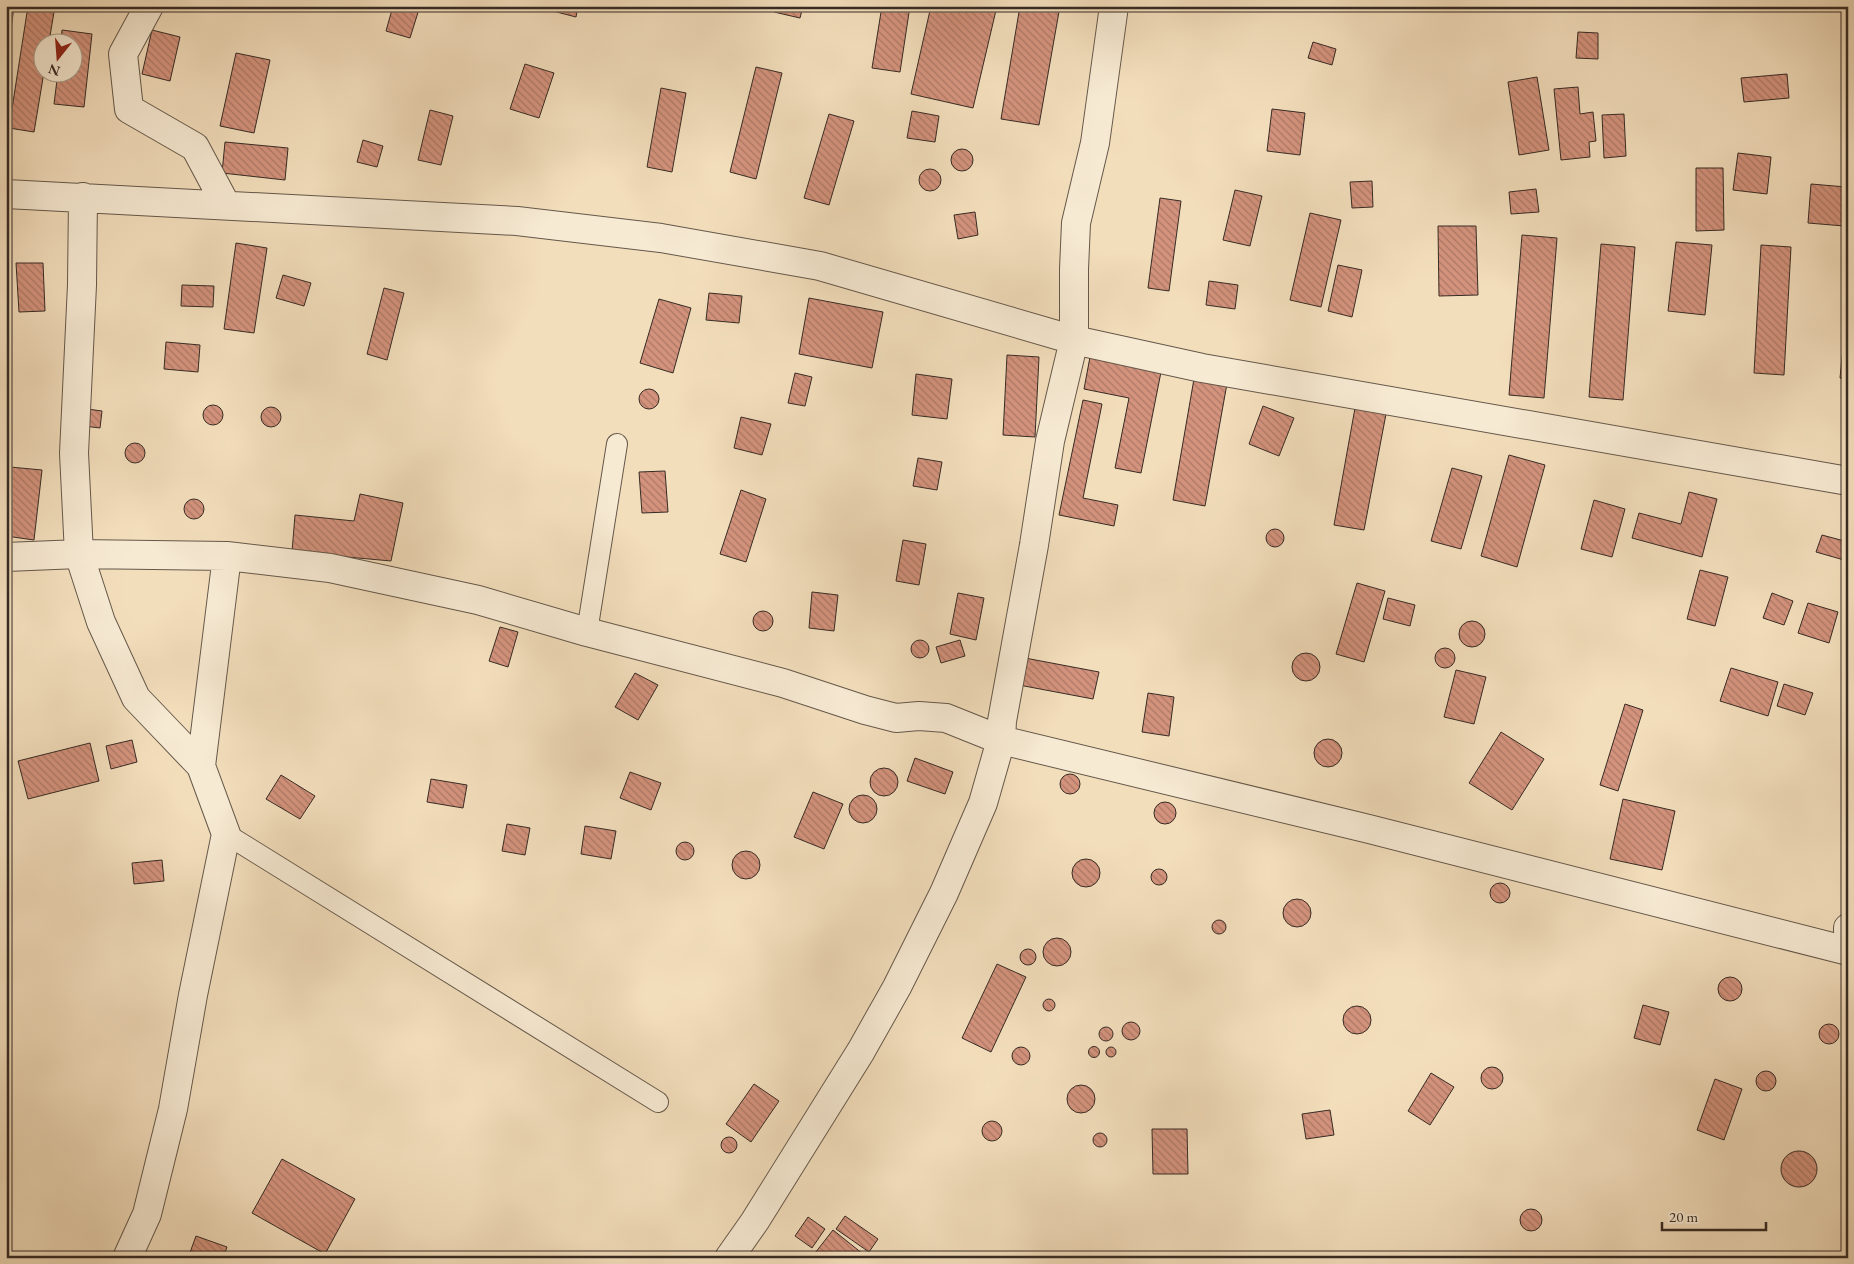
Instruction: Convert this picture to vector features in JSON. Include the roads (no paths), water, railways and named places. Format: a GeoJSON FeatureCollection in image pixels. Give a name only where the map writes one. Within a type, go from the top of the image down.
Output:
{"type":"FeatureCollection","features":[{"type":"Feature","properties":{"kind":"street"},"geometry":{"type":"LineString","coordinates":[[149,6],[123,54],[128,109],[194,147],[226,205]]}},
{"type":"Feature","properties":{"kind":"street"},"geometry":{"type":"LineString","coordinates":[[729,1258],[755,1221],[860,1052],[944,893],[983,803],[1001,740],[1002,721],[1034,546],[1050,441],[1074,340],[1076,223],[1095,143],[1114,6]]}},
{"type":"Feature","properties":{"kind":"street"},"geometry":{"type":"LineString","coordinates":[[6,194],[517,221],[660,238],[820,266],[1074,340],[1202,368],[1848,481]]}},
{"type":"Feature","properties":{"kind":"street"},"geometry":{"type":"LineString","coordinates":[[83,197],[82,285],[74,453],[79,554],[101,622],[136,698],[201,766],[226,834],[193,995],[173,1108],[147,1214],[127,1258]]}},
{"type":"Feature","properties":{"kind":"street"},"geometry":{"type":"LineString","coordinates":[[6,557],[79,554],[227,556],[330,568],[478,600],[588,632],[783,683],[896,718],[919,716],[946,718],[1001,740],[1369,829],[1848,951]]}},
{"type":"Feature","properties":{"kind":"street"},"geometry":{"type":"LineString","coordinates":[[201,766],[227,556]]}},
{"type":"Feature","properties":{"kind":"lane"},"geometry":{"type":"LineString","coordinates":[[588,632],[617,444]]}},
{"type":"Feature","properties":{"kind":"lane"},"geometry":{"type":"LineString","coordinates":[[226,834],[658,1102]]}}]}
